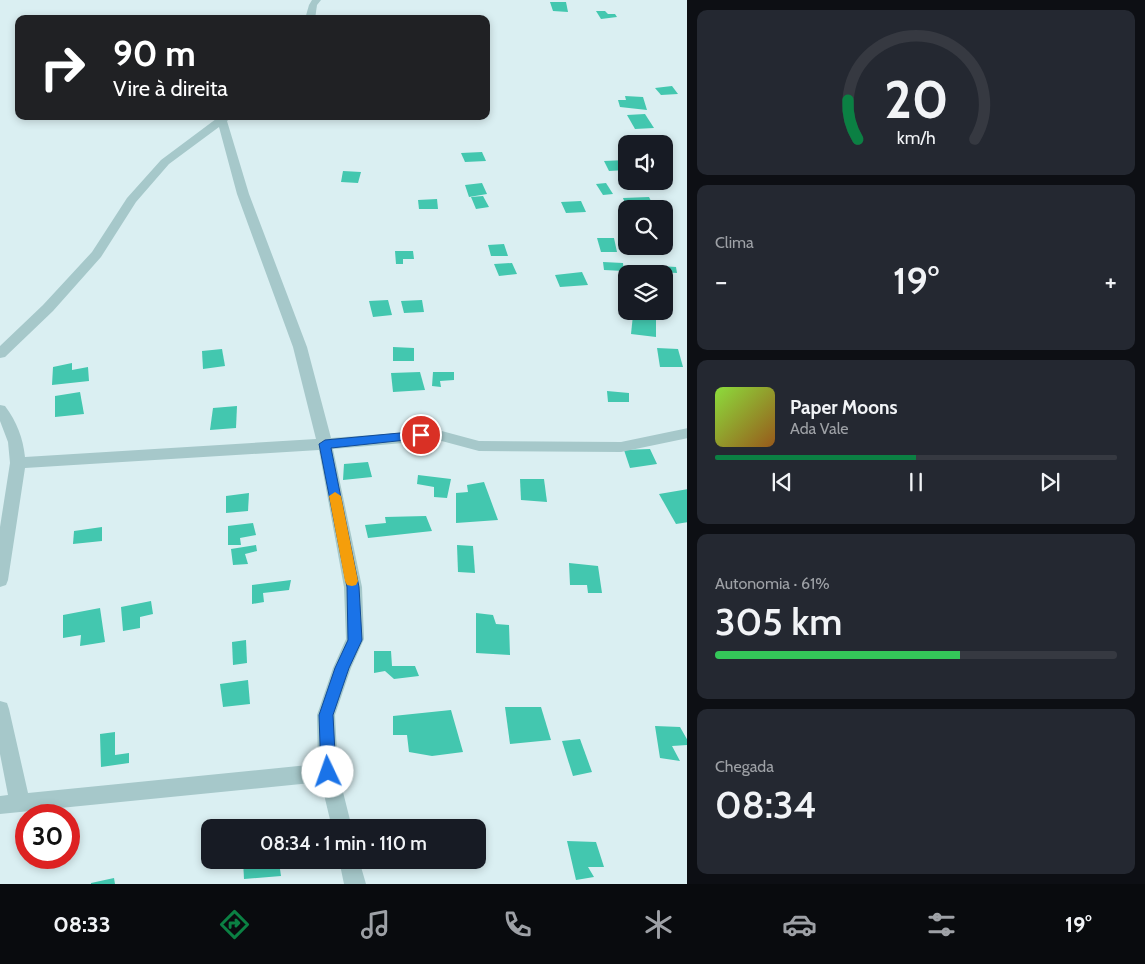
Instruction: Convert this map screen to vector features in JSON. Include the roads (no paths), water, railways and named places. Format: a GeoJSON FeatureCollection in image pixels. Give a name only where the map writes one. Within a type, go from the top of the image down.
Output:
{"type":"FeatureCollection","features":[{"type":"Feature","properties":{"kind":"street"},"geometry":{"type":"LineString","coordinates":[[311,15],[313,5],[317,0]]}},
{"type":"Feature","properties":{"kind":"street"},"geometry":{"type":"LineString","coordinates":[[0,354],[48,308],[97,254],[131,200],[165,162],[224,120]]}},
{"type":"Feature","properties":{"kind":"street"},"geometry":{"type":"LineString","coordinates":[[225,120],[243,194],[300,348],[325,444],[353,587],[355,640],[342,668],[326,715],[328,772],[340,819]]}},
{"type":"Feature","properties":{"kind":"street"},"geometry":{"type":"LineString","coordinates":[[0,410],[5,416],[17,446],[18,462],[0,580]]}},
{"type":"Feature","properties":{"kind":"street"},"geometry":{"type":"LineString","coordinates":[[18,462],[325,444],[438,435],[480,446],[621,447],[687,433]]}},
{"type":"Feature","properties":{"kind":"street"},"geometry":{"type":"LineString","coordinates":[[0,709],[20,803]]}},
{"type":"Feature","properties":{"kind":"street"},"geometry":{"type":"LineString","coordinates":[[0,805],[328,772]]}},
{"type":"Feature","properties":{"kind":"street"},"geometry":{"type":"LineString","coordinates":[[351,869],[355,884]]}}]}
